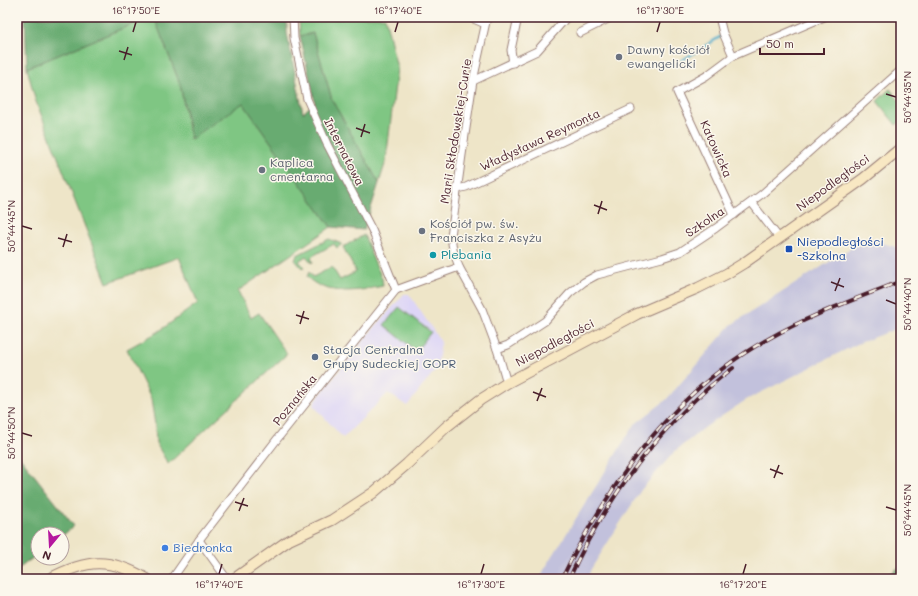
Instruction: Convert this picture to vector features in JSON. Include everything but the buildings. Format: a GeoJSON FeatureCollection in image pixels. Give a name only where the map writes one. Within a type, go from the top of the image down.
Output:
{"type":"FeatureCollection","features":[{"type":"Feature","properties":{"kind":"main road","name":"Niepodległości"},"geometry":{"type":"LineString","coordinates":[[234,579],[289,540],[332,520],[373,493],[451,423],[480,400],[507,383],[637,314],[698,288],[726,274],[744,263],[863,179],[901,148]]}},
{"type":"Feature","properties":{"kind":"main road"},"geometry":{"type":"LineString","coordinates":[[48,579],[77,566],[102,563],[125,568],[147,579]]}},
{"type":"Feature","properties":{"kind":"street","name":"Internatowa"},"geometry":{"type":"LineString","coordinates":[[293,17],[294,38],[307,99],[327,144],[372,230],[396,290]]}},
{"type":"Feature","properties":{"kind":"street"},"geometry":{"type":"LineString","coordinates":[[469,17],[486,20]]}},
{"type":"Feature","properties":{"kind":"street"},"geometry":{"type":"LineString","coordinates":[[513,63],[512,50],[518,17]]}},
{"type":"Feature","properties":{"kind":"street"},"geometry":{"type":"LineString","coordinates":[[473,81],[537,51],[567,17]]}},
{"type":"Feature","properties":{"kind":"street"},"geometry":{"type":"LineString","coordinates":[[580,33],[612,17]]}},
{"type":"Feature","properties":{"kind":"street"},"geometry":{"type":"LineString","coordinates":[[719,17],[723,33],[733,56],[819,18]]}},
{"type":"Feature","properties":{"kind":"street","name":"Marii Skłodowskiej-Curie"},"geometry":{"type":"LineString","coordinates":[[486,20],[473,81],[451,236],[453,250],[459,267],[482,309],[497,349],[507,383]]}},
{"type":"Feature","properties":{"kind":"street","name":"Katowicka"},"geometry":{"type":"LineString","coordinates":[[733,56],[706,76],[677,92],[734,215]]}},
{"type":"Feature","properties":{"kind":"street","name":"Szkolna"},"geometry":{"type":"LineString","coordinates":[[497,349],[508,345],[545,321],[570,293],[584,282],[597,275],[680,252],[716,228],[752,203],[901,70]]}},
{"type":"Feature","properties":{"kind":"street","name":"Władysława Reymonta"},"geometry":{"type":"LineString","coordinates":[[458,189],[466,187],[631,109]]}},
{"type":"Feature","properties":{"kind":"street"},"geometry":{"type":"LineString","coordinates":[[752,203],[779,238]]}},
{"type":"Feature","properties":{"kind":"street"},"geometry":{"type":"LineString","coordinates":[[396,290],[459,267]]}},
{"type":"Feature","properties":{"kind":"street","name":"Poznańska"},"geometry":{"type":"LineString","coordinates":[[172,579],[199,540],[278,438],[396,290]]}},
{"type":"Feature","properties":{"kind":"street"},"geometry":{"type":"LineString","coordinates":[[199,540],[227,579]]}},
{"type":"Feature","properties":{"kind":"shaded area"},"geometry":{"type":"Polygon","coordinates":[[[874,240],[901,249],[901,327],[857,344],[746,400],[704,428],[674,452],[641,490],[591,569],[587,579],[540,579],[544,570],[634,425],[666,400],[731,325],[854,246],[874,240]]]}},
{"type":"Feature","properties":{"kind":"shaded area"},"geometry":{"type":"Polygon","coordinates":[[[404,294],[409,294],[441,342],[437,368],[407,406],[388,393],[343,438],[314,406],[315,401],[367,336],[404,294]]]}},
{"type":"Feature","properties":{"kind":"green space"},"geometry":{"type":"Polygon","coordinates":[[[25,17],[150,17],[27,68],[25,17]]]}},
{"type":"Feature","properties":{"kind":"green space"},"geometry":{"type":"Polygon","coordinates":[[[150,17],[154,17],[180,84],[190,139],[243,103],[331,227],[238,291],[251,318],[259,313],[287,354],[168,464],[156,443],[151,399],[127,349],[158,332],[198,303],[179,257],[107,283],[35,99],[27,68],[150,17]]]}},
{"type":"Feature","properties":{"kind":"green space"},"geometry":{"type":"Polygon","coordinates":[[[154,17],[287,17],[287,33],[303,113],[315,102],[300,36],[313,33],[332,100],[379,183],[364,230],[331,227],[243,103],[191,139],[180,84],[154,17]]]}},
{"type":"Feature","properties":{"kind":"green space"},"geometry":{"type":"Polygon","coordinates":[[[299,17],[385,17],[397,68],[386,161],[379,183],[332,100],[313,33],[300,36],[299,17]]]}},
{"type":"Feature","properties":{"kind":"green space"},"geometry":{"type":"Polygon","coordinates":[[[890,89],[901,103],[901,121],[896,125],[877,101],[890,89]]]}},
{"type":"Feature","properties":{"kind":"green space"},"geometry":{"type":"Polygon","coordinates":[[[364,235],[370,250],[375,249],[370,252],[382,278],[383,286],[354,291],[334,290],[324,288],[307,277],[309,272],[313,277],[332,267],[340,280],[356,272],[343,247],[364,235]]]}},
{"type":"Feature","properties":{"kind":"green space"},"geometry":{"type":"Polygon","coordinates":[[[329,239],[342,244],[337,248],[334,244],[311,257],[312,263],[306,256],[299,261],[304,267],[302,268],[295,260],[297,255],[329,239]]]}},
{"type":"Feature","properties":{"kind":"green space"},"geometry":{"type":"Polygon","coordinates":[[[399,307],[431,332],[416,351],[384,325],[399,307]]]}},
{"type":"Feature","properties":{"kind":"green space"},"geometry":{"type":"Polygon","coordinates":[[[17,453],[74,526],[70,529],[70,526],[30,526],[30,560],[17,570],[17,453]]]}},
{"type":"Feature","properties":{"kind":"green space"},"geometry":{"type":"Polygon","coordinates":[[[901,566],[901,579],[883,579],[901,566]]]}},
{"type":"Feature","properties":{"kind":"waterway"},"geometry":{"type":"LineString","coordinates":[[681,61],[723,35]]}},
{"type":"Feature","properties":{"kind":"railway"},"geometry":{"type":"LineString","coordinates":[[562,579],[605,502],[638,454],[656,431],[697,390],[719,371],[743,354],[784,330],[833,308],[901,281]]}},
{"type":"Feature","properties":{"kind":"railway"},"geometry":{"type":"LineString","coordinates":[[569,579],[600,520],[638,463],[683,412],[733,368]]}},
{"type":"Feature","properties":{"kind":"place","name":"Dawny kościół ewangelicki"},"geometry":{"type":"Point","coordinates":[619,57]}},
{"type":"Feature","properties":{"kind":"place","name":"Kaplica cmentarna"},"geometry":{"type":"Point","coordinates":[262,170]}},
{"type":"Feature","properties":{"kind":"place","name":"Kościół pw. św. Franciszka z Asyżu"},"geometry":{"type":"Point","coordinates":[422,231]}},
{"type":"Feature","properties":{"kind":"place","name":"Niepodległości -Szkolna"},"geometry":{"type":"Point","coordinates":[789,249]}},
{"type":"Feature","properties":{"kind":"place","name":"Plebania"},"geometry":{"type":"Point","coordinates":[433,255]}},
{"type":"Feature","properties":{"kind":"place","name":"Stacja Centralna Grupy Sudeckiej GOPR"},"geometry":{"type":"Point","coordinates":[315,357]}},
{"type":"Feature","properties":{"kind":"place","name":"Biedronka"},"geometry":{"type":"Point","coordinates":[165,548]}}]}
